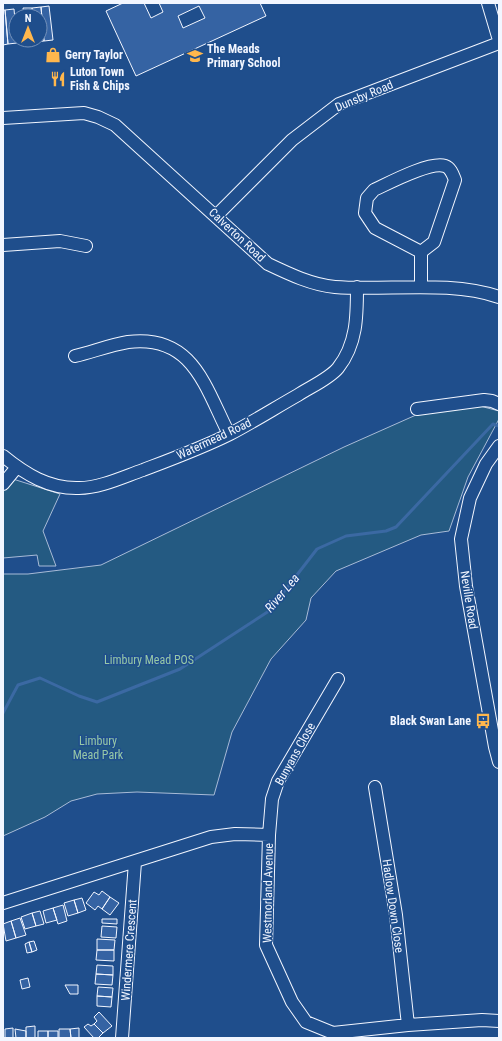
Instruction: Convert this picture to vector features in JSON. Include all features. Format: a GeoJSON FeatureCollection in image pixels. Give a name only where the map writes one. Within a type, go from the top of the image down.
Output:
{"type":"FeatureCollection","features":[{"type":"Feature","properties":{"kind":"street"},"geometry":{"type":"LineString","coordinates":[[488,3],[499,42]]}},
{"type":"Feature","properties":{"kind":"street","name":"Dunsby Road"},"geometry":{"type":"LineString","coordinates":[[216,216],[292,140],[339,104],[499,42]]}},
{"type":"Feature","properties":{"kind":"street","name":"Calverton Road"},"geometry":{"type":"LineString","coordinates":[[3,118],[84,113],[116,125],[268,264],[287,274],[333,287],[422,287],[486,292],[499,297]]}},
{"type":"Feature","properties":{"kind":"street"},"geometry":{"type":"LineString","coordinates":[[434,165],[446,166],[453,173],[455,180],[434,242],[421,252],[374,228],[365,213],[367,198],[374,190],[434,165]]}},
{"type":"Feature","properties":{"kind":"street"},"geometry":{"type":"LineString","coordinates":[[3,245],[60,241],[86,246]]}},
{"type":"Feature","properties":{"kind":"street"},"geometry":{"type":"LineString","coordinates":[[421,252],[422,287]]}},
{"type":"Feature","properties":{"kind":"street","name":"Watermead Road"},"geometry":{"type":"LineString","coordinates":[[3,456],[16,466],[49,484],[80,488],[96,486],[185,454],[229,434],[294,397],[337,369],[347,355],[355,333],[358,287]]}},
{"type":"Feature","properties":{"kind":"street"},"geometry":{"type":"LineString","coordinates":[[75,356],[127,342],[146,341],[167,346],[185,356],[198,371],[229,434]]}},
{"type":"Feature","properties":{"kind":"street"},"geometry":{"type":"LineString","coordinates":[[417,409],[484,400],[499,404]]}},
{"type":"Feature","properties":{"kind":"street","name":"Neville Road"},"geometry":{"type":"LineString","coordinates":[[499,446],[486,464],[470,498],[461,539],[467,593],[499,762]]}},
{"type":"Feature","properties":{"kind":"street"},"geometry":{"type":"LineString","coordinates":[[3,484],[16,466]]}},
{"type":"Feature","properties":{"kind":"street","name":"Bunyans Close"},"geometry":{"type":"LineString","coordinates":[[269,835],[272,799],[278,781],[338,679]]}},
{"type":"Feature","properties":{"kind":"street","name":"Hadlow Down Close"},"geometry":{"type":"LineString","coordinates":[[375,787],[396,915],[408,1025]]}},
{"type":"Feature","properties":{"kind":"street","name":"Westmorland Avenue"},"geometry":{"type":"LineString","coordinates":[[3,903],[212,837],[235,834],[269,835],[266,945],[292,1002],[306,1022],[332,1033],[408,1025],[482,1020],[499,1021]]}},
{"type":"Feature","properties":{"kind":"street","name":"Windermere Crescent"},"geometry":{"type":"LineString","coordinates":[[122,1038],[135,862]]}},
{"type":"Feature","properties":{"kind":"green space","name":"Limbury Mead POS"},"geometry":{"type":"Polygon","coordinates":[[[476,405],[499,411],[499,419],[468,477],[449,531],[421,535],[336,571],[311,598],[306,620],[271,659],[232,732],[214,795],[137,792],[97,794],[71,801],[45,817],[3,836],[3,574],[28,574],[101,565],[344,447],[416,415],[476,405]]]}},
{"type":"Feature","properties":{"kind":"green space"},"geometry":{"type":"Polygon","coordinates":[[[13,479],[60,494],[43,531],[56,566],[39,566],[37,555],[3,558],[3,489],[13,479]]]}},
{"type":"Feature","properties":{"kind":"building"},"geometry":{"type":"Polygon","coordinates":[[[123,3],[144,3],[151,18],[163,12],[159,3],[260,3],[266,16],[136,76],[106,11],[123,3]],[[199,6],[178,16],[183,28],[205,18],[199,6]]]}},
{"type":"Feature","properties":{"kind":"building"},"geometry":{"type":"Polygon","coordinates":[[[49,6],[53,40],[48,41],[48,8],[41,7],[49,6]]]}},
{"type":"Feature","properties":{"kind":"building"},"geometry":{"type":"Polygon","coordinates":[[[3,10],[5,10],[8,44],[3,45],[3,10]]]}},
{"type":"Feature","properties":{"kind":"building"},"geometry":{"type":"Polygon","coordinates":[[[5,10],[8,10],[8,44],[5,10]]]}},
{"type":"Feature","properties":{"kind":"building"},"geometry":{"type":"Polygon","coordinates":[[[102,891],[110,897],[102,909],[98,906],[95,910],[86,903],[94,892],[99,895],[102,891]]]}},
{"type":"Feature","properties":{"kind":"building"},"geometry":{"type":"Polygon","coordinates":[[[110,897],[119,903],[110,915],[102,909],[110,897]]]}},
{"type":"Feature","properties":{"kind":"building"},"geometry":{"type":"Polygon","coordinates":[[[82,898],[86,910],[78,913],[74,900],[82,898]]]}},
{"type":"Feature","properties":{"kind":"building"},"geometry":{"type":"Polygon","coordinates":[[[74,900],[78,913],[68,916],[64,903],[74,900]]]}},
{"type":"Feature","properties":{"kind":"building"},"geometry":{"type":"Polygon","coordinates":[[[63,905],[67,921],[58,924],[53,908],[63,905]]]}},
{"type":"Feature","properties":{"kind":"building"},"geometry":{"type":"Polygon","coordinates":[[[53,908],[57,920],[46,923],[43,911],[53,908]]]}},
{"type":"Feature","properties":{"kind":"building"},"geometry":{"type":"Polygon","coordinates":[[[40,911],[44,924],[36,926],[32,913],[40,911]]]}},
{"type":"Feature","properties":{"kind":"building"},"geometry":{"type":"Polygon","coordinates":[[[32,913],[36,926],[25,929],[21,917],[32,913]]]}},
{"type":"Feature","properties":{"kind":"building"},"geometry":{"type":"Polygon","coordinates":[[[20,918],[26,935],[16,938],[11,921],[20,918]]]}},
{"type":"Feature","properties":{"kind":"building"},"geometry":{"type":"Polygon","coordinates":[[[102,919],[117,919],[117,924],[102,923],[102,919]]]}},
{"type":"Feature","properties":{"kind":"building"},"geometry":{"type":"Polygon","coordinates":[[[11,921],[16,938],[6,941],[3,924],[11,921]]]}},
{"type":"Feature","properties":{"kind":"building"},"geometry":{"type":"Polygon","coordinates":[[[102,926],[117,927],[116,938],[101,937],[102,926]]]}},
{"type":"Feature","properties":{"kind":"building"},"geometry":{"type":"Polygon","coordinates":[[[97,939],[115,940],[114,950],[97,950],[97,939]]]}},
{"type":"Feature","properties":{"kind":"building"},"geometry":{"type":"Polygon","coordinates":[[[34,941],[37,950],[32,952],[29,942],[34,941]]]}},
{"type":"Feature","properties":{"kind":"building"},"geometry":{"type":"Polygon","coordinates":[[[29,942],[32,952],[27,953],[25,944],[29,942]]]}},
{"type":"Feature","properties":{"kind":"building"},"geometry":{"type":"Polygon","coordinates":[[[97,950],[114,950],[114,961],[96,960],[97,950]]]}},
{"type":"Feature","properties":{"kind":"building"},"geometry":{"type":"Polygon","coordinates":[[[97,965],[113,966],[113,975],[96,974],[97,965]]]}},
{"type":"Feature","properties":{"kind":"building"},"geometry":{"type":"Polygon","coordinates":[[[96,974],[113,975],[112,985],[95,984],[96,974]]]}},
{"type":"Feature","properties":{"kind":"building"},"geometry":{"type":"Polygon","coordinates":[[[28,978],[30,987],[22,989],[20,980],[28,978]]]}},
{"type":"Feature","properties":{"kind":"building"},"geometry":{"type":"Polygon","coordinates":[[[65,985],[78,985],[78,994],[70,994],[65,985]]]}},
{"type":"Feature","properties":{"kind":"building"},"geometry":{"type":"Polygon","coordinates":[[[98,987],[113,988],[112,997],[97,996],[98,987]]]}},
{"type":"Feature","properties":{"kind":"building"},"geometry":{"type":"Polygon","coordinates":[[[97,996],[112,997],[111,1007],[97,1006],[97,996]]]}},
{"type":"Feature","properties":{"kind":"building"},"geometry":{"type":"Polygon","coordinates":[[[99,1012],[112,1026],[103,1033],[94,1024],[97,1021],[94,1017],[99,1012]]]}},
{"type":"Feature","properties":{"kind":"building"},"geometry":{"type":"Polygon","coordinates":[[[88,1024],[91,1026],[94,1024],[103,1033],[98,1038],[94,1038],[84,1027],[88,1024]]]}},
{"type":"Feature","properties":{"kind":"building"},"geometry":{"type":"Polygon","coordinates":[[[35,1026],[35,1038],[26,1038],[26,1027],[35,1026]]]}},
{"type":"Feature","properties":{"kind":"building"},"geometry":{"type":"Polygon","coordinates":[[[13,1028],[13,1038],[5,1038],[5,1029],[13,1028]]]}},
{"type":"Feature","properties":{"kind":"building"},"geometry":{"type":"Polygon","coordinates":[[[79,1028],[79,1038],[71,1038],[70,1029],[79,1028]]]}},
{"type":"Feature","properties":{"kind":"building"},"geometry":{"type":"Polygon","coordinates":[[[15,1029],[26,1031],[26,1038],[16,1038],[15,1029]]]}},
{"type":"Feature","properties":{"kind":"building"},"geometry":{"type":"Polygon","coordinates":[[[59,1029],[70,1029],[71,1038],[59,1038],[59,1029]]]}},
{"type":"Feature","properties":{"kind":"building"},"geometry":{"type":"Polygon","coordinates":[[[38,1031],[48,1031],[48,1038],[38,1038],[38,1031]]]}},
{"type":"Feature","properties":{"kind":"building"},"geometry":{"type":"Polygon","coordinates":[[[48,1031],[58,1031],[58,1038],[48,1038],[48,1031]]]}},
{"type":"Feature","properties":{"kind":"waterway","name":"River Lea"},"geometry":{"type":"LineString","coordinates":[[3,713],[18,685],[40,678],[79,696],[97,702],[180,669],[269,611],[317,549],[346,536],[386,531],[396,527],[493,424],[499,426]]}},
{"type":"Feature","properties":{"kind":"place","name":"Gerry Taylor"},"geometry":{"type":"Point","coordinates":[53,55]}},
{"type":"Feature","properties":{"kind":"place","name":"The Meads Primary School"},"geometry":{"type":"Point","coordinates":[195,56]}},
{"type":"Feature","properties":{"kind":"place","name":"Luton Town Fish & Chips"},"geometry":{"type":"Point","coordinates":[58,79]}},
{"type":"Feature","properties":{"kind":"place","name":"Black Swan Lane"},"geometry":{"type":"Point","coordinates":[483,721]}},
{"type":"Feature","properties":{"kind":"park label","name":"Limbury Mead Park"},"geometry":{"type":"Point","coordinates":[98,748]}}]}
